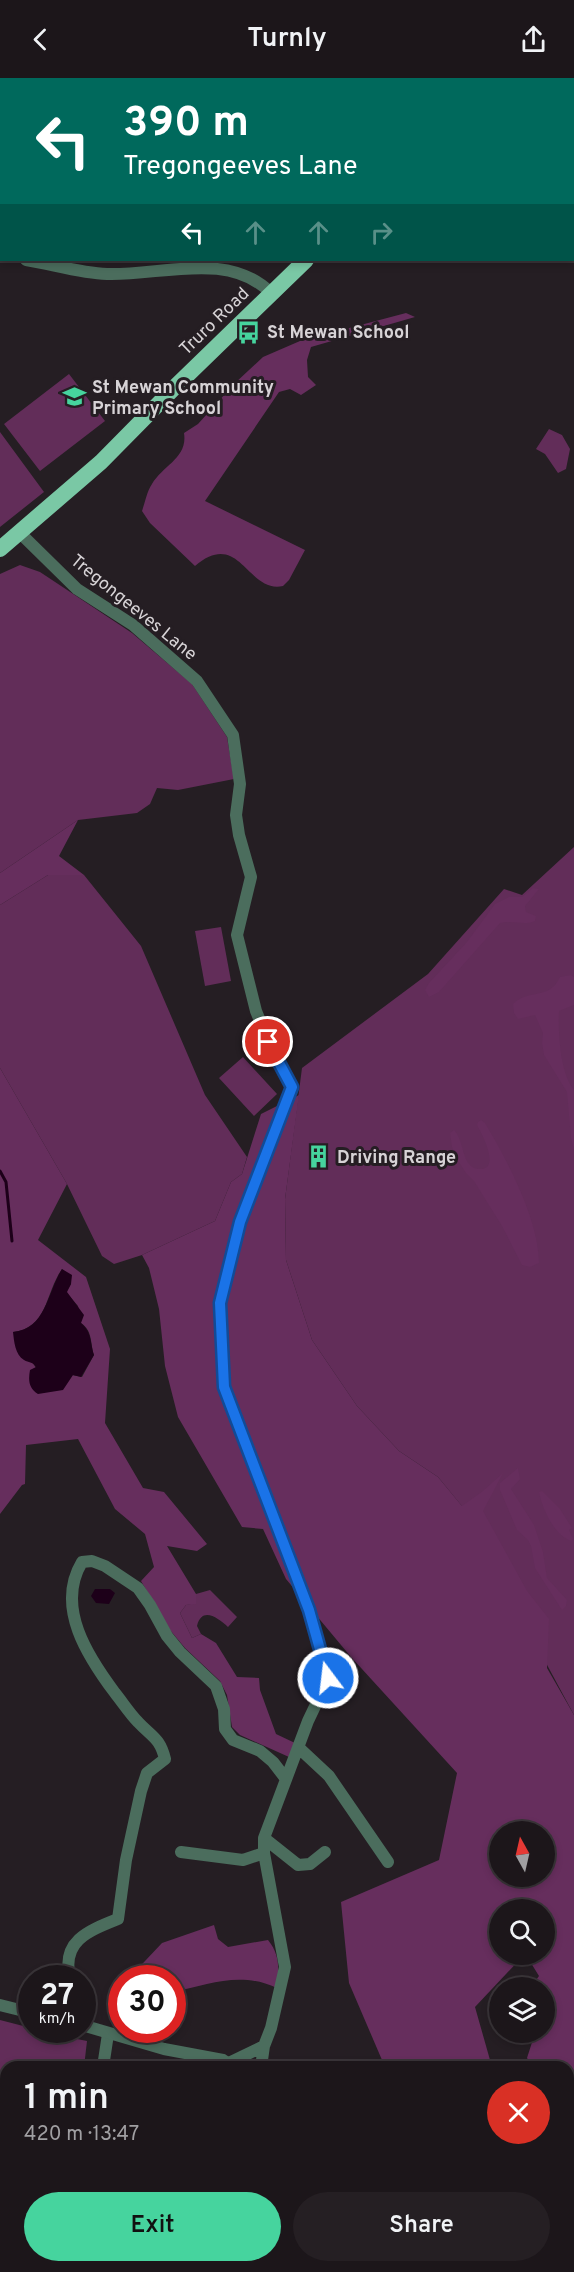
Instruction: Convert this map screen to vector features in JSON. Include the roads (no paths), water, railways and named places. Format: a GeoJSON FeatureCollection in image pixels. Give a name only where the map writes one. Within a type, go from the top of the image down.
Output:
{"type":"FeatureCollection","features":[{"type":"Feature","properties":{"kind":"highway","name":"Truro Road"},"geometry":{"type":"LineString","coordinates":[[0,549],[101,462],[305,261]]}},
{"type":"Feature","properties":{"kind":"street"},"geometry":{"type":"LineString","coordinates":[[40,261],[104,274],[216,269],[255,280],[271,293]]}},
{"type":"Feature","properties":{"kind":"street","name":"Tregongeeves Lane"},"geometry":{"type":"LineString","coordinates":[[20,533],[77,589],[133,625],[197,681],[233,735],[240,784],[236,815],[251,877],[237,935],[256,1011],[274,1055],[292,1087],[240,1222],[220,1303],[224,1387],[309,1610],[328,1678],[308,1721],[264,1838],[264,1853],[285,1967],[272,2028],[264,2046],[262,2061]]}},
{"type":"Feature","properties":{"kind":"street"},"geometry":{"type":"LineString","coordinates":[[69,1965],[73,1944],[99,1927],[118,1919],[126,1860],[141,1791],[147,1773],[165,1759],[161,1745],[138,1722],[84,1648],[74,1618],[73,1593],[76,1572],[82,1562],[92,1561],[105,1566],[138,1588],[174,1644],[216,1686],[224,1709],[225,1729],[233,1740],[260,1751],[273,1762],[285,1779]]}},
{"type":"Feature","properties":{"kind":"street"},"geometry":{"type":"LineString","coordinates":[[299,1748],[329,1776],[388,1862]]}},
{"type":"Feature","properties":{"kind":"street"},"geometry":{"type":"LineString","coordinates":[[264,1838],[298,1865],[310,1864],[325,1852]]}},
{"type":"Feature","properties":{"kind":"street"},"geometry":{"type":"LineString","coordinates":[[182,1852],[243,1860],[264,1853]]}},
{"type":"Feature","properties":{"kind":"street"},"geometry":{"type":"LineString","coordinates":[[0,2005],[18,2010]]}},
{"type":"Feature","properties":{"kind":"street"},"geometry":{"type":"LineString","coordinates":[[96,2028],[108,2034],[104,2061]]}},
{"type":"Feature","properties":{"kind":"street"},"geometry":{"type":"LineString","coordinates":[[142,2043],[221,2061]]}},
{"type":"Feature","properties":{"kind":"street"},"geometry":{"type":"LineString","coordinates":[[239,2061],[264,2046]]}},
{"type":"Feature","properties":{"kind":"waterway"},"geometry":{"type":"LineString","coordinates":[[0,1171],[6,1182],[12,1241]]}},
{"type":"Feature","properties":{"kind":"place","name":"St Mewan School"},"geometry":{"type":"Point","coordinates":[249,332]}},
{"type":"Feature","properties":{"kind":"place","name":"St Mewan Community Primary School"},"geometry":{"type":"Point","coordinates":[74,397]}},
{"type":"Feature","properties":{"kind":"place","name":"Driving Range"},"geometry":{"type":"Point","coordinates":[319,1157]}}]}
